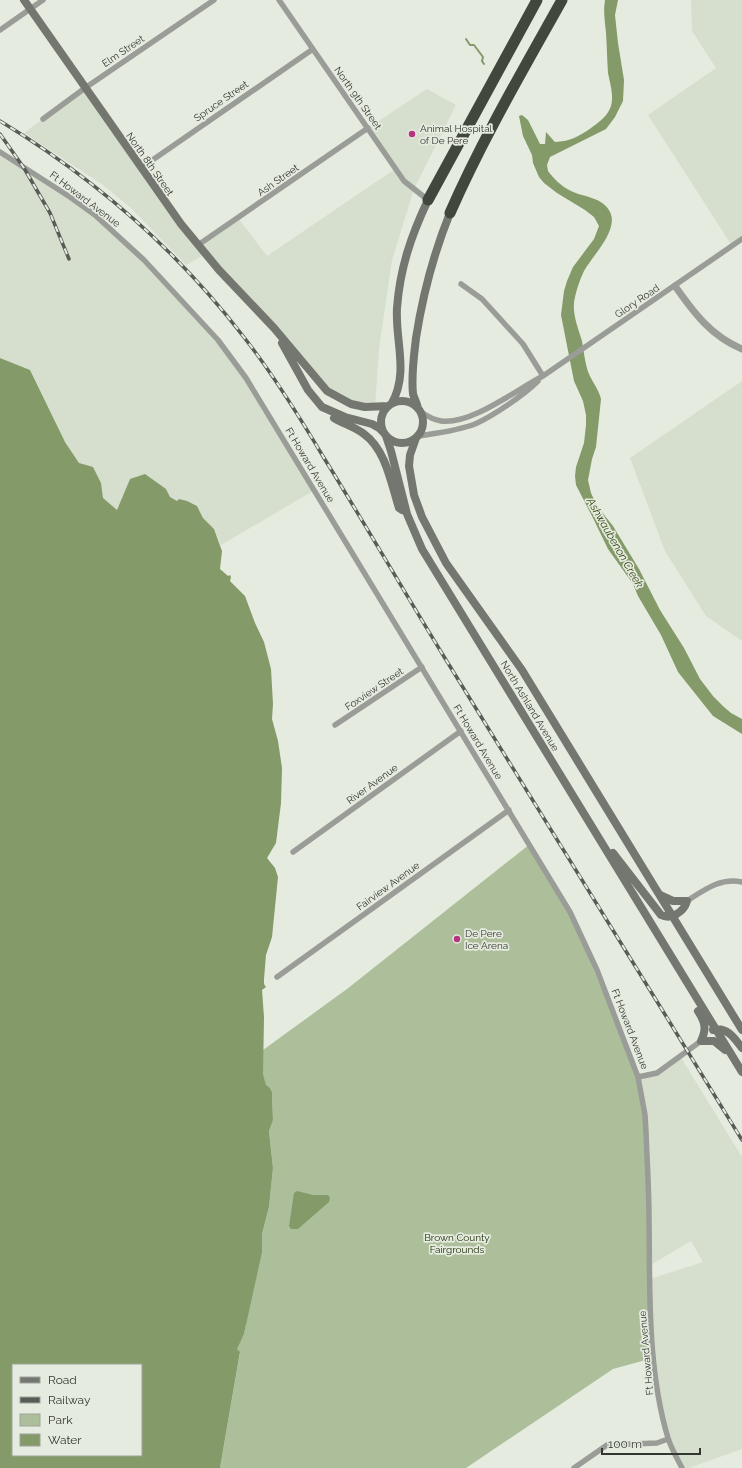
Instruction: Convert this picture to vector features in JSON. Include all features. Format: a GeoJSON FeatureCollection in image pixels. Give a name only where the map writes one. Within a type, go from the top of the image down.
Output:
{"type":"FeatureCollection","features":[{"type":"Feature","properties":{"kind":"highway"},"geometry":{"type":"LineString","coordinates":[[428,200],[536,0]]}},
{"type":"Feature","properties":{"kind":"highway"},"geometry":{"type":"LineString","coordinates":[[450,213],[467,174],[562,0]]}},
{"type":"Feature","properties":{"kind":"main road","name":"North 8th Street"},"geometry":{"type":"LineString","coordinates":[[24,0],[163,200],[198,245],[274,328],[327,391],[351,404],[365,407],[390,405]]}},
{"type":"Feature","properties":{"kind":"main road"},"geometry":{"type":"LineString","coordinates":[[407,514],[392,451],[381,426],[381,419],[383,412],[390,405],[399,389],[401,377],[397,310],[400,275],[410,242],[428,200]]}},
{"type":"Feature","properties":{"kind":"main road"},"geometry":{"type":"LineString","coordinates":[[385,434],[391,440],[404,443],[417,437],[424,423],[413,395],[413,361],[419,323],[431,267],[450,213]]}},
{"type":"Feature","properties":{"kind":"main road","name":"North 8th Street"},"geometry":{"type":"LineString","coordinates":[[274,328],[308,390],[322,407],[345,417],[372,424],[385,434]]}},
{"type":"Feature","properties":{"kind":"main road"},"geometry":{"type":"LineString","coordinates":[[390,405],[399,401],[406,401],[413,403],[420,410]]}},
{"type":"Feature","properties":{"kind":"main road","name":"North Ashland Avenue"},"geometry":{"type":"LineString","coordinates":[[322,407],[325,412],[336,420],[364,433],[376,446],[387,468],[399,508],[407,514],[414,534],[429,562],[742,1072]]}},
{"type":"Feature","properties":{"kind":"main road","name":"North Ashland Avenue"},"geometry":{"type":"LineString","coordinates":[[417,437],[410,455],[410,480],[417,502],[433,539],[446,562],[522,670],[672,916],[739,1020]]}},
{"type":"Feature","properties":{"kind":"main road"},"geometry":{"type":"LineString","coordinates":[[600,840],[619,861],[656,910],[665,917],[672,916],[685,905]]}},
{"type":"Feature","properties":{"kind":"main road"},"geometry":{"type":"LineString","coordinates":[[633,895],[631,900],[702,1017],[705,1025],[703,1038]]}},
{"type":"Feature","properties":{"kind":"main road"},"geometry":{"type":"LineString","coordinates":[[660,895],[685,905]]}},
{"type":"Feature","properties":{"kind":"main road"},"geometry":{"type":"LineString","coordinates":[[685,905],[681,918],[683,925],[739,1020],[742,1030]]}},
{"type":"Feature","properties":{"kind":"main road"},"geometry":{"type":"LineString","coordinates":[[703,1038],[716,1029],[728,1032],[742,1048]]}},
{"type":"Feature","properties":{"kind":"main road"},"geometry":{"type":"LineString","coordinates":[[703,1038],[717,1042],[733,1057]]}},
{"type":"Feature","properties":{"kind":"street"},"geometry":{"type":"LineString","coordinates":[[0,30],[43,0]]}},
{"type":"Feature","properties":{"kind":"street","name":"Elm Street"},"geometry":{"type":"LineString","coordinates":[[43,119],[85,88],[214,0]]}},
{"type":"Feature","properties":{"kind":"street","name":"North 9th Street"},"geometry":{"type":"LineString","coordinates":[[279,0],[404,181],[428,200]]}},
{"type":"Feature","properties":{"kind":"street","name":"Spruce Street"},"geometry":{"type":"LineString","coordinates":[[141,168],[312,49]]}},
{"type":"Feature","properties":{"kind":"street","name":"Ash Street"},"geometry":{"type":"LineString","coordinates":[[198,245],[368,128]]}},
{"type":"Feature","properties":{"kind":"street","name":"Ft Howard Avenue"},"geometry":{"type":"LineString","coordinates":[[0,152],[70,197],[105,224],[144,260],[218,340],[246,378],[570,912],[597,970],[638,1077],[646,1115],[652,1348],[657,1393],[668,1439],[682,1468]]}},
{"type":"Feature","properties":{"kind":"street","name":"Glory Road"},"geometry":{"type":"LineString","coordinates":[[420,410],[441,421],[452,420],[479,413],[543,376],[742,239]]}},
{"type":"Feature","properties":{"kind":"street"},"geometry":{"type":"LineString","coordinates":[[461,284],[482,299],[523,344],[543,376]]}},
{"type":"Feature","properties":{"kind":"street"},"geometry":{"type":"LineString","coordinates":[[675,286],[692,311],[702,322],[724,340],[742,349]]}},
{"type":"Feature","properties":{"kind":"street","name":"Glory Road"},"geometry":{"type":"LineString","coordinates":[[417,437],[454,430],[477,423],[528,391],[543,376]]}},
{"type":"Feature","properties":{"kind":"street","name":"Foxview Street"},"geometry":{"type":"LineString","coordinates":[[336,725],[422,667]]}},
{"type":"Feature","properties":{"kind":"street","name":"River Avenue"},"geometry":{"type":"LineString","coordinates":[[293,852],[461,731]]}},
{"type":"Feature","properties":{"kind":"street","name":"Fairview Avenue"},"geometry":{"type":"LineString","coordinates":[[277,977],[509,810]]}},
{"type":"Feature","properties":{"kind":"street"},"geometry":{"type":"LineString","coordinates":[[685,905],[716,884],[731,880],[742,882]]}},
{"type":"Feature","properties":{"kind":"street"},"geometry":{"type":"LineString","coordinates":[[638,1077],[657,1073],[703,1038]]}},
{"type":"Feature","properties":{"kind":"street"},"geometry":{"type":"LineString","coordinates":[[574,1468],[607,1445],[657,1443],[668,1439]]}},
{"type":"Feature","properties":{"kind":"shaded area"},"geometry":{"type":"Polygon","coordinates":[[[691,0],[742,0],[742,239],[732,246],[648,115],[716,68],[692,31],[691,0]]]}},
{"type":"Feature","properties":{"kind":"shaded area"},"geometry":{"type":"Polygon","coordinates":[[[85,88],[198,245],[238,218],[267,256],[395,169],[368,128],[427,89],[456,105],[414,189],[392,260],[379,349],[375,407],[336,397],[206,254],[186,265],[131,208],[103,185],[24,133],[85,88]]]}},
{"type":"Feature","properties":{"kind":"shaded area"},"geometry":{"type":"Polygon","coordinates":[[[0,152],[70,197],[120,238],[197,317],[246,378],[315,490],[221,545],[214,529],[203,518],[197,506],[177,501],[170,497],[166,489],[130,479],[117,511],[103,498],[101,483],[79,463],[65,442],[30,370],[0,358],[0,152]]]}},
{"type":"Feature","properties":{"kind":"shaded area"},"geometry":{"type":"Polygon","coordinates":[[[742,381],[742,641],[706,616],[665,551],[630,458],[742,381]]]}},
{"type":"Feature","properties":{"kind":"shaded area"},"geometry":{"type":"Polygon","coordinates":[[[680,1056],[742,1157],[742,1449],[689,1468],[682,1468],[668,1439],[657,1393],[650,1279],[703,1262],[691,1241],[649,1266],[638,1077],[650,1075],[680,1056]]]}},
{"type":"Feature","properties":{"kind":"green space","name":"Brown County Fairgrounds"},"geometry":{"type":"Polygon","coordinates":[[[530,844],[570,912],[638,1077],[645,1115],[653,1358],[613,1369],[466,1468],[220,1468],[240,1353],[237,1349],[244,1334],[262,1234],[269,1207],[273,1168],[269,1131],[273,1119],[272,1092],[270,1088],[266,1086],[263,1075],[263,1050],[347,989],[530,844]]]}},
{"type":"Feature","properties":{"kind":"water","name":"Ashwaubenon Creek"},"geometry":{"type":"Polygon","coordinates":[[[605,0],[618,0],[615,15],[624,80],[623,101],[615,117],[606,129],[550,157],[547,165],[548,171],[555,180],[564,187],[603,203],[610,212],[612,219],[611,227],[604,242],[583,274],[574,303],[574,314],[582,341],[586,366],[601,399],[596,447],[588,480],[591,493],[597,506],[613,526],[639,569],[660,610],[684,648],[700,679],[724,707],[742,719],[742,734],[713,716],[678,672],[661,635],[638,596],[633,584],[608,549],[576,485],[576,467],[584,443],[586,415],[583,401],[574,381],[561,315],[564,291],[567,281],[573,267],[594,239],[599,226],[594,217],[557,193],[539,177],[533,163],[532,155],[523,136],[519,116],[522,115],[528,120],[540,144],[545,144],[546,132],[555,142],[570,140],[591,128],[608,113],[612,98],[608,73],[604,13],[605,0]]]}},
{"type":"Feature","properties":{"kind":"water"},"geometry":{"type":"Polygon","coordinates":[[[0,358],[30,370],[65,442],[79,463],[93,467],[101,483],[103,498],[117,510],[130,479],[145,474],[166,489],[170,497],[177,501],[179,499],[187,501],[197,506],[203,518],[214,529],[222,551],[220,569],[228,576],[230,575],[230,581],[245,596],[264,642],[271,669],[273,704],[272,719],[278,741],[282,768],[281,803],[276,843],[267,858],[275,868],[278,877],[272,937],[266,955],[264,984],[266,987],[262,990],[264,1017],[263,1074],[266,1085],[272,1092],[273,1120],[269,1131],[273,1168],[269,1207],[262,1234],[262,1252],[244,1334],[237,1349],[240,1352],[220,1468],[0,1468],[0,358]]]}},
{"type":"Feature","properties":{"kind":"water"},"geometry":{"type":"Polygon","coordinates":[[[297,1191],[313,1195],[328,1195],[330,1198],[329,1202],[298,1229],[291,1229],[289,1226],[294,1193],[297,1191]]]}},
{"type":"Feature","properties":{"kind":"waterway"},"geometry":{"type":"LineString","coordinates":[[466,39],[470,45],[474,45],[483,57],[482,61],[484,64]]}},
{"type":"Feature","properties":{"kind":"railway"},"geometry":{"type":"LineString","coordinates":[[0,121],[68,166],[132,217],[190,274],[217,304],[254,350],[305,427],[443,655],[742,1140]]}},
{"type":"Feature","properties":{"kind":"railway"},"geometry":{"type":"LineString","coordinates":[[0,134],[24,168],[50,213],[69,259]]}},
{"type":"Feature","properties":{"kind":"place","name":"Animal Hospital of De Pere"},"geometry":{"type":"Point","coordinates":[412,134]}},
{"type":"Feature","properties":{"kind":"place","name":"De Pere Ice Arena"},"geometry":{"type":"Point","coordinates":[457,939]}}]}
